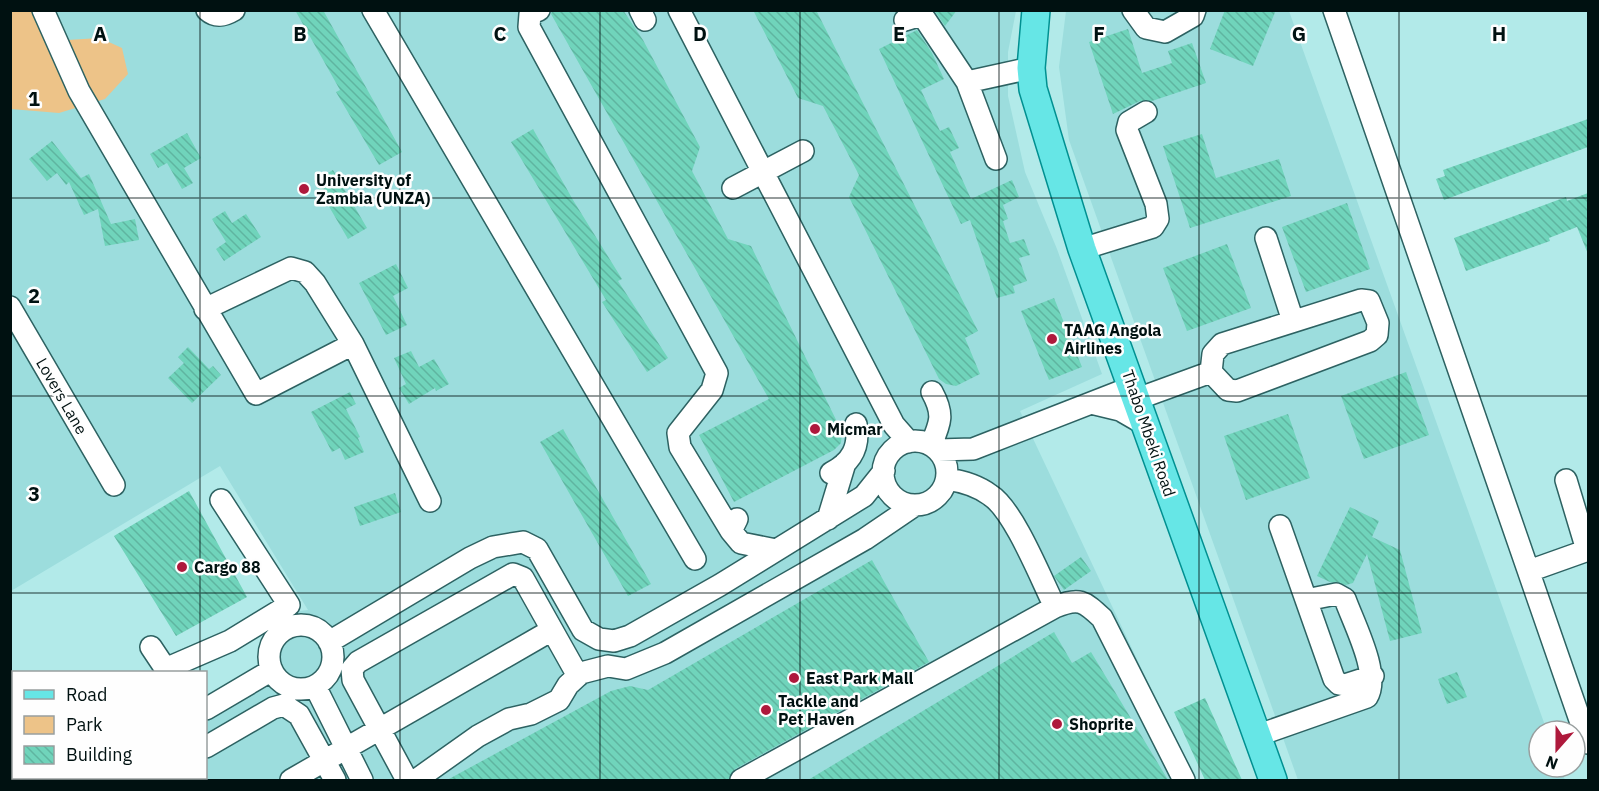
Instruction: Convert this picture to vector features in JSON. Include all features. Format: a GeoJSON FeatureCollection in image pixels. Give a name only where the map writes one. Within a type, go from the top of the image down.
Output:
{"type":"FeatureCollection","features":[{"type":"Feature","properties":{"kind":"main road","name":"Thabo Mbeki Road"},"geometry":{"type":"LineString","coordinates":[[1036,10],[1031,68],[1033,89],[1082,249],[1273,780]]}},
{"type":"Feature","properties":{"kind":"street"},"geometry":{"type":"LineString","coordinates":[[43,10],[79,91],[204,309],[256,394],[353,344]]}},
{"type":"Feature","properties":{"kind":"street"},"geometry":{"type":"LineString","coordinates":[[207,10],[218,16],[225,16],[234,10]]}},
{"type":"Feature","properties":{"kind":"street"},"geometry":{"type":"LineString","coordinates":[[373,10],[694,560]]}},
{"type":"Feature","properties":{"kind":"street"},"geometry":{"type":"LineString","coordinates":[[539,10],[530,14],[529,27],[717,374],[712,390],[678,433],[680,447],[734,525],[741,543],[776,550]]}},
{"type":"Feature","properties":{"kind":"street"},"geometry":{"type":"LineString","coordinates":[[679,10],[894,425],[895,455],[890,492]]}},
{"type":"Feature","properties":{"kind":"street"},"geometry":{"type":"LineString","coordinates":[[1133,10],[1146,28],[1165,32],[1193,16],[1195,10]]}},
{"type":"Feature","properties":{"kind":"street"},"geometry":{"type":"LineString","coordinates":[[1334,10],[1588,743]]}},
{"type":"Feature","properties":{"kind":"street"},"geometry":{"type":"LineString","coordinates":[[905,20],[918,16],[925,19],[968,82],[996,159]]}},
{"type":"Feature","properties":{"kind":"street"},"geometry":{"type":"LineString","coordinates":[[968,82],[1031,68]]}},
{"type":"Feature","properties":{"kind":"street"},"geometry":{"type":"LineString","coordinates":[[1082,249],[1153,227],[1158,219],[1156,204],[1128,130],[1129,122],[1146,112]]}},
{"type":"Feature","properties":{"kind":"street"},"geometry":{"type":"LineString","coordinates":[[733,188],[803,151]]}},
{"type":"Feature","properties":{"kind":"street"},"geometry":{"type":"LineString","coordinates":[[1266,238],[1293,321]]}},
{"type":"Feature","properties":{"kind":"street"},"geometry":{"type":"LineString","coordinates":[[204,309],[291,268],[305,272],[315,283],[353,344],[430,501]]}},
{"type":"Feature","properties":{"kind":"street"},"geometry":{"type":"LineString","coordinates":[[1361,300],[1369,301],[1378,323],[1377,335],[1370,341],[1237,391],[1228,390],[1212,372],[1213,354],[1222,344],[1361,300]]}},
{"type":"Feature","properties":{"kind":"street","name":"Lovers Lane"},"geometry":{"type":"LineString","coordinates":[[10,307],[114,485]]}},
{"type":"Feature","properties":{"kind":"street"},"geometry":{"type":"LineString","coordinates":[[1091,403],[1113,386],[1123,360]]}},
{"type":"Feature","properties":{"kind":"street"},"geometry":{"type":"LineString","coordinates":[[934,448],[973,449],[1091,403],[1212,372]]}},
{"type":"Feature","properties":{"kind":"street"},"geometry":{"type":"LineString","coordinates":[[932,392],[941,410],[934,448]]}},
{"type":"Feature","properties":{"kind":"street"},"geometry":{"type":"LineString","coordinates":[[1091,403],[1120,410],[1146,425]]}},
{"type":"Feature","properties":{"kind":"street"},"geometry":{"type":"LineString","coordinates":[[828,519],[838,468],[854,454],[859,440],[856,424]]}},
{"type":"Feature","properties":{"kind":"street"},"geometry":{"type":"LineString","coordinates":[[329,642],[470,558],[493,547],[523,542],[537,549],[583,630],[599,639],[614,642],[659,619],[864,496],[895,455],[918,441],[934,448],[944,458],[947,476]]}},
{"type":"Feature","properties":{"kind":"street"},"geometry":{"type":"LineString","coordinates":[[416,780],[478,736],[509,719],[531,714],[559,700],[578,676],[599,667],[626,669],[665,653],[865,539],[915,506],[935,498],[947,476],[973,449]]}},
{"type":"Feature","properties":{"kind":"street"},"geometry":{"type":"LineString","coordinates":[[947,476],[990,495],[1008,512],[1055,607]]}},
{"type":"Feature","properties":{"kind":"street"},"geometry":{"type":"LineString","coordinates":[[1529,571],[1588,550],[1566,480]]}},
{"type":"Feature","properties":{"kind":"street"},"geometry":{"type":"LineString","coordinates":[[864,496],[890,492],[903,503],[915,506]]}},
{"type":"Feature","properties":{"kind":"street"},"geometry":{"type":"LineString","coordinates":[[151,647],[173,671],[200,654],[275,626],[308,626],[320,632],[329,642],[333,664],[326,677],[315,686],[300,689],[287,686],[272,670],[269,655],[275,626],[289,605],[220,500]]}},
{"type":"Feature","properties":{"kind":"street"},"geometry":{"type":"LineString","coordinates":[[1280,526],[1334,679],[1339,684],[1346,685],[1373,675]]}},
{"type":"Feature","properties":{"kind":"street"},"geometry":{"type":"LineString","coordinates":[[407,780],[353,680],[352,669],[358,662],[513,574],[523,578],[578,676]]}},
{"type":"Feature","properties":{"kind":"street"},"geometry":{"type":"LineString","coordinates":[[1256,736],[1367,697],[1371,690],[1373,675],[1345,600],[1336,594],[1306,600]]}},
{"type":"Feature","properties":{"kind":"street"},"geometry":{"type":"LineString","coordinates":[[741,780],[1055,607],[1072,600],[1087,604],[1102,618],[1184,780]]}},
{"type":"Feature","properties":{"kind":"street"},"geometry":{"type":"LineString","coordinates":[[291,780],[552,630]]}},
{"type":"Feature","properties":{"kind":"street"},"geometry":{"type":"LineString","coordinates":[[207,708],[272,670]]}},
{"type":"Feature","properties":{"kind":"street"},"geometry":{"type":"LineString","coordinates":[[315,686],[362,780]]}},
{"type":"Feature","properties":{"kind":"street"},"geometry":{"type":"LineString","coordinates":[[207,746],[273,708],[284,705],[299,715],[335,780]]}},
{"type":"Feature","properties":{"kind":"shaded area"},"geometry":{"type":"Polygon","coordinates":[[[10,11],[1016,11],[1008,52],[1008,96],[1025,172],[1057,249],[1102,374],[1020,411],[1194,780],[62,780],[207,779],[207,697],[259,667],[259,647],[267,629],[291,612],[308,610],[220,466],[11,591],[10,11]]]}},
{"type":"Feature","properties":{"kind":"shaded area"},"geometry":{"type":"Polygon","coordinates":[[[1066,11],[1289,11],[1543,719],[1527,719],[1527,779],[1565,780],[1298,780],[1069,140],[1059,67],[1066,11]]]}},
{"type":"Feature","properties":{"kind":"green space"},"geometry":{"type":"Polygon","coordinates":[[[11,11],[52,11],[67,40],[100,38],[122,48],[128,74],[105,99],[59,113],[11,109],[11,11]]]}},
{"type":"Feature","properties":{"kind":"building"},"geometry":{"type":"Polygon","coordinates":[[[295,10],[323,10],[402,152],[379,165],[336,92],[340,90],[295,10]]]}},
{"type":"Feature","properties":{"kind":"building"},"geometry":{"type":"Polygon","coordinates":[[[552,10],[623,10],[643,40],[700,147],[692,171],[728,239],[751,246],[842,432],[841,443],[834,450],[734,502],[699,435],[769,399],[551,14],[552,10]]]}},
{"type":"Feature","properties":{"kind":"building"},"geometry":{"type":"Polygon","coordinates":[[[753,10],[816,10],[978,331],[965,338],[980,374],[956,386],[946,384],[939,379],[849,197],[859,175],[823,106],[798,98],[753,10]]]}},
{"type":"Feature","properties":{"kind":"building"},"geometry":{"type":"Polygon","coordinates":[[[934,10],[957,10],[945,26],[934,10]]]}},
{"type":"Feature","properties":{"kind":"building"},"geometry":{"type":"Polygon","coordinates":[[[1225,10],[1276,10],[1253,66],[1210,49],[1225,10]]]}},
{"type":"Feature","properties":{"kind":"building"},"geometry":{"type":"Polygon","coordinates":[[[1128,29],[1142,73],[1172,63],[1168,51],[1192,43],[1206,83],[1152,101],[1140,101],[1113,114],[1089,42],[1128,29]]]}},
{"type":"Feature","properties":{"kind":"building"},"geometry":{"type":"Polygon","coordinates":[[[917,30],[932,53],[944,79],[921,90],[940,131],[949,127],[959,148],[950,152],[971,199],[1012,180],[1019,197],[1003,205],[1008,219],[1003,221],[1010,243],[1024,239],[1030,255],[1019,258],[1027,281],[1013,286],[1015,293],[997,298],[970,220],[961,224],[879,49],[917,30]]]}},
{"type":"Feature","properties":{"kind":"building"},"geometry":{"type":"Polygon","coordinates":[[[1588,119],[1588,147],[1444,200],[1436,179],[1445,176],[1443,170],[1588,119]]]}},
{"type":"Feature","properties":{"kind":"building"},"geometry":{"type":"Polygon","coordinates":[[[533,129],[573,200],[622,279],[618,281],[668,358],[647,372],[602,302],[606,300],[511,142],[533,129]]]}},
{"type":"Feature","properties":{"kind":"building"},"geometry":{"type":"Polygon","coordinates":[[[187,133],[201,158],[184,168],[193,183],[182,189],[167,163],[158,168],[150,154],[187,133]]]}},
{"type":"Feature","properties":{"kind":"building"},"geometry":{"type":"Polygon","coordinates":[[[1202,134],[1216,178],[1279,159],[1291,196],[1190,228],[1163,146],[1202,134]]]}},
{"type":"Feature","properties":{"kind":"building"},"geometry":{"type":"Polygon","coordinates":[[[52,141],[81,178],[89,174],[111,224],[135,219],[139,240],[105,246],[98,209],[84,215],[69,182],[66,185],[57,173],[47,181],[29,159],[52,141]]]}},
{"type":"Feature","properties":{"kind":"building"},"geometry":{"type":"Polygon","coordinates":[[[333,170],[367,228],[348,239],[314,181],[333,170]]]}},
{"type":"Feature","properties":{"kind":"building"},"geometry":{"type":"Polygon","coordinates":[[[1588,193],[1588,254],[1577,227],[1549,238],[1550,241],[1466,271],[1454,238],[1566,197],[1567,201],[1588,193]]]}},
{"type":"Feature","properties":{"kind":"building"},"geometry":{"type":"Polygon","coordinates":[[[1347,203],[1370,269],[1306,292],[1282,227],[1347,203]]]}},
{"type":"Feature","properties":{"kind":"building"},"geometry":{"type":"Polygon","coordinates":[[[225,211],[232,223],[246,214],[261,237],[224,261],[216,249],[226,242],[212,219],[225,211]]]}},
{"type":"Feature","properties":{"kind":"building"},"geometry":{"type":"Polygon","coordinates":[[[1227,244],[1251,308],[1187,331],[1163,268],[1227,244]]]}},
{"type":"Feature","properties":{"kind":"building"},"geometry":{"type":"Polygon","coordinates":[[[396,264],[408,288],[393,296],[407,325],[386,335],[359,283],[396,264]]]}},
{"type":"Feature","properties":{"kind":"building","name":"TAAG Angola Airlines"},"geometry":{"type":"Polygon","coordinates":[[[1054,298],[1082,367],[1049,380],[1021,311],[1054,298]]]}},
{"type":"Feature","properties":{"kind":"building"},"geometry":{"type":"Polygon","coordinates":[[[188,347],[209,369],[213,366],[221,375],[192,403],[168,378],[184,363],[178,357],[188,347]]]}},
{"type":"Feature","properties":{"kind":"building"},"geometry":{"type":"Polygon","coordinates":[[[411,351],[419,367],[434,359],[449,384],[436,391],[435,388],[409,404],[399,388],[406,384],[394,358],[411,351]]]}},
{"type":"Feature","properties":{"kind":"building"},"geometry":{"type":"Polygon","coordinates":[[[1406,372],[1429,435],[1364,459],[1341,396],[1406,372]]]}},
{"type":"Feature","properties":{"kind":"building"},"geometry":{"type":"Polygon","coordinates":[[[350,392],[356,404],[346,409],[360,437],[358,438],[364,452],[345,460],[340,448],[332,452],[311,412],[350,392]]]}},
{"type":"Feature","properties":{"kind":"building"},"geometry":{"type":"Polygon","coordinates":[[[1288,414],[1310,478],[1246,500],[1224,436],[1288,414]]]}},
{"type":"Feature","properties":{"kind":"building"},"geometry":{"type":"Polygon","coordinates":[[[563,429],[651,584],[628,596],[540,442],[563,429]]]}},
{"type":"Feature","properties":{"kind":"building","name":"Cargo 88"},"geometry":{"type":"Polygon","coordinates":[[[189,491],[247,597],[176,636],[114,536],[189,491]]]}},
{"type":"Feature","properties":{"kind":"building"},"geometry":{"type":"Polygon","coordinates":[[[395,493],[401,512],[360,526],[354,507],[395,493]]]}},
{"type":"Feature","properties":{"kind":"building"},"geometry":{"type":"Polygon","coordinates":[[[1350,507],[1379,521],[1372,537],[1400,550],[1422,633],[1390,641],[1367,554],[1353,583],[1346,585],[1330,582],[1317,576],[1350,507]]]}},
{"type":"Feature","properties":{"kind":"building"},"geometry":{"type":"Polygon","coordinates":[[[1081,557],[1091,571],[1064,590],[1054,576],[1081,557]]]}},
{"type":"Feature","properties":{"kind":"building","name":"East Park Mall"},"geometry":{"type":"Polygon","coordinates":[[[872,560],[929,662],[735,769],[728,780],[447,780],[611,691],[630,686],[648,690],[872,560]]]}},
{"type":"Feature","properties":{"kind":"building","name":"East Park Mall"},"geometry":{"type":"Polygon","coordinates":[[[1054,632],[1072,663],[1091,652],[1168,780],[808,780],[1054,632]]]}},
{"type":"Feature","properties":{"kind":"building"},"geometry":{"type":"Polygon","coordinates":[[[1457,672],[1467,697],[1447,704],[1438,679],[1457,672]]]}},
{"type":"Feature","properties":{"kind":"building"},"geometry":{"type":"Polygon","coordinates":[[[1205,698],[1242,780],[1205,780],[1174,712],[1205,698]]]}},
{"type":"Feature","properties":{"kind":"place","name":"University of Zambia (UNZA)"},"geometry":{"type":"Point","coordinates":[304,189]}},
{"type":"Feature","properties":{"kind":"place","name":"TAAG Angola Airlines"},"geometry":{"type":"Point","coordinates":[1052,339]}},
{"type":"Feature","properties":{"kind":"place","name":"Micmar"},"geometry":{"type":"Point","coordinates":[815,429]}},
{"type":"Feature","properties":{"kind":"place","name":"Cargo 88"},"geometry":{"type":"Point","coordinates":[182,567]}},
{"type":"Feature","properties":{"kind":"place","name":"East Park Mall"},"geometry":{"type":"Point","coordinates":[794,678]}},
{"type":"Feature","properties":{"kind":"place","name":"Tackle and Pet Haven"},"geometry":{"type":"Point","coordinates":[766,710]}},
{"type":"Feature","properties":{"kind":"place","name":"Shoprite"},"geometry":{"type":"Point","coordinates":[1057,724]}}]}
